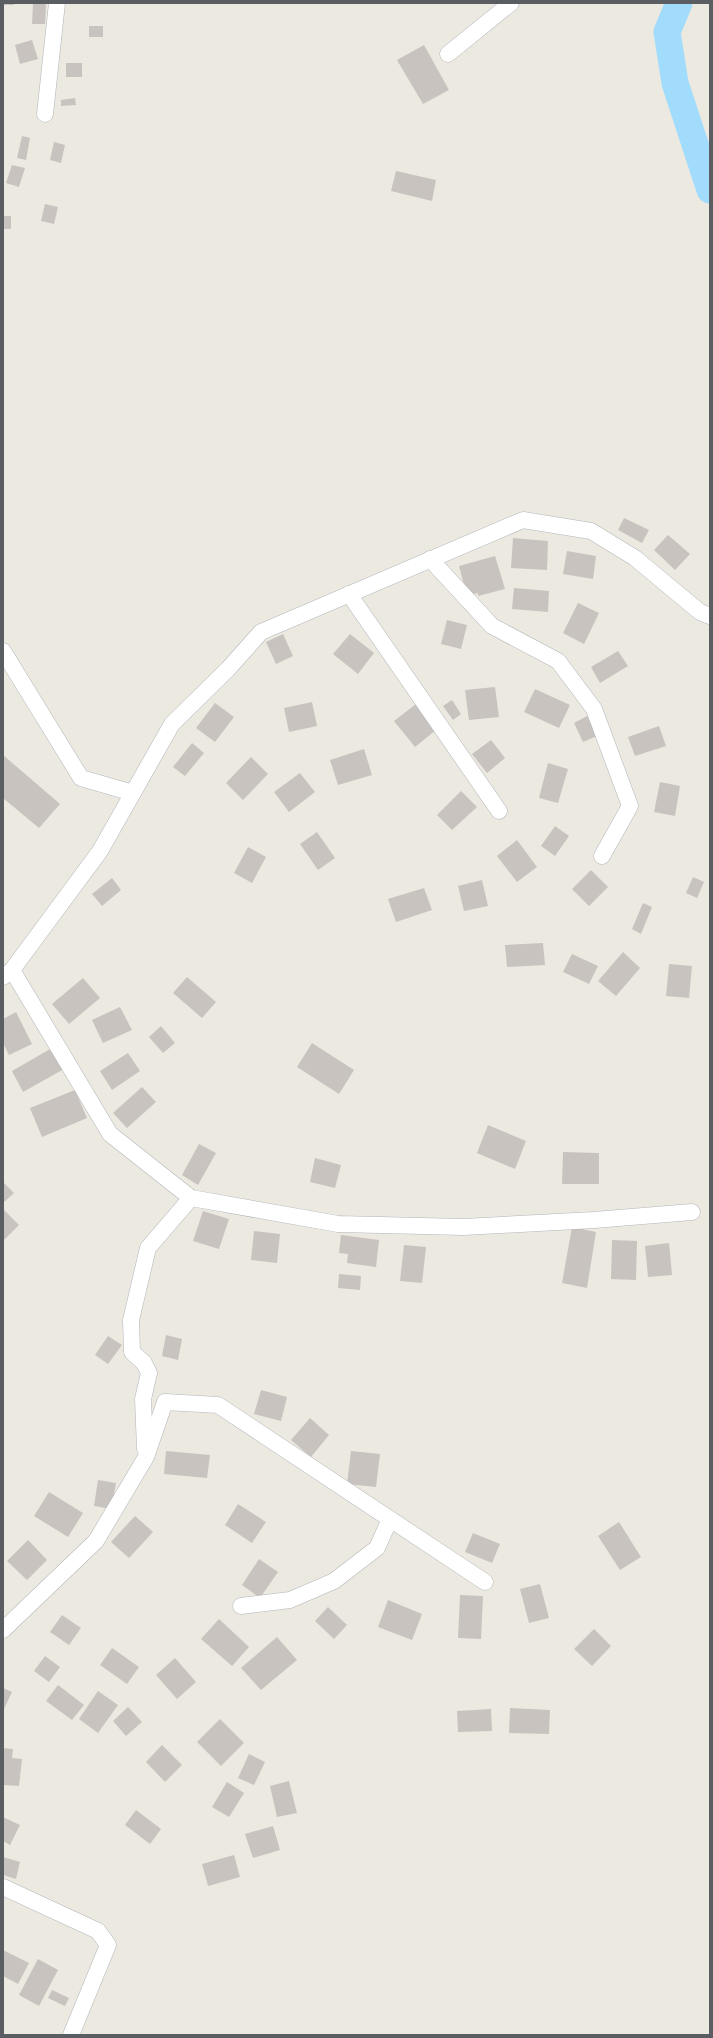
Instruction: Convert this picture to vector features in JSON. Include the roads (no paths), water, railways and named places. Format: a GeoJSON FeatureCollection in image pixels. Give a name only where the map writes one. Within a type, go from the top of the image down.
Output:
{"type":"FeatureCollection","features":[{"type":"Feature","properties":{"kind":"street"},"geometry":{"type":"LineString","coordinates":[[45,114],[57,3]]}},
{"type":"Feature","properties":{"kind":"street"},"geometry":{"type":"LineString","coordinates":[[448,54],[512,3]]}},
{"type":"Feature","properties":{"kind":"street"},"geometry":{"type":"LineString","coordinates":[[692,1212],[594,1220],[464,1227],[338,1224],[191,1198],[110,1134],[7,973],[100,851],[172,724],[228,669],[261,632],[523,520],[591,531],[635,558],[700,612],[710,616]]}},
{"type":"Feature","properties":{"kind":"street"},"geometry":{"type":"LineString","coordinates":[[430,559],[492,626],[558,661],[594,709],[630,806],[602,856]]}},
{"type":"Feature","properties":{"kind":"street"},"geometry":{"type":"LineString","coordinates":[[349,594],[499,811]]}},
{"type":"Feature","properties":{"kind":"street"},"geometry":{"type":"LineString","coordinates":[[3,651],[81,778],[133,793]]}},
{"type":"Feature","properties":{"kind":"street"},"geometry":{"type":"LineString","coordinates":[[146,1457],[142,1398],[148,1373],[144,1363],[132,1352],[131,1320],[148,1248],[191,1198]]}},
{"type":"Feature","properties":{"kind":"street"},"geometry":{"type":"LineString","coordinates":[[3,1630],[96,1541],[146,1457],[165,1402],[218,1405],[485,1582]]}},
{"type":"Feature","properties":{"kind":"street"},"geometry":{"type":"LineString","coordinates":[[241,1606],[290,1600],[334,1581],[377,1548],[390,1519]]}},
{"type":"Feature","properties":{"kind":"street"},"geometry":{"type":"LineString","coordinates":[[3,1887],[98,1931],[108,1945],[71,2035]]}},
{"type":"Feature","properties":{"kind":"waterway"},"geometry":{"type":"LineString","coordinates":[[679,3],[667,32],[675,83],[710,190]]}}]}
